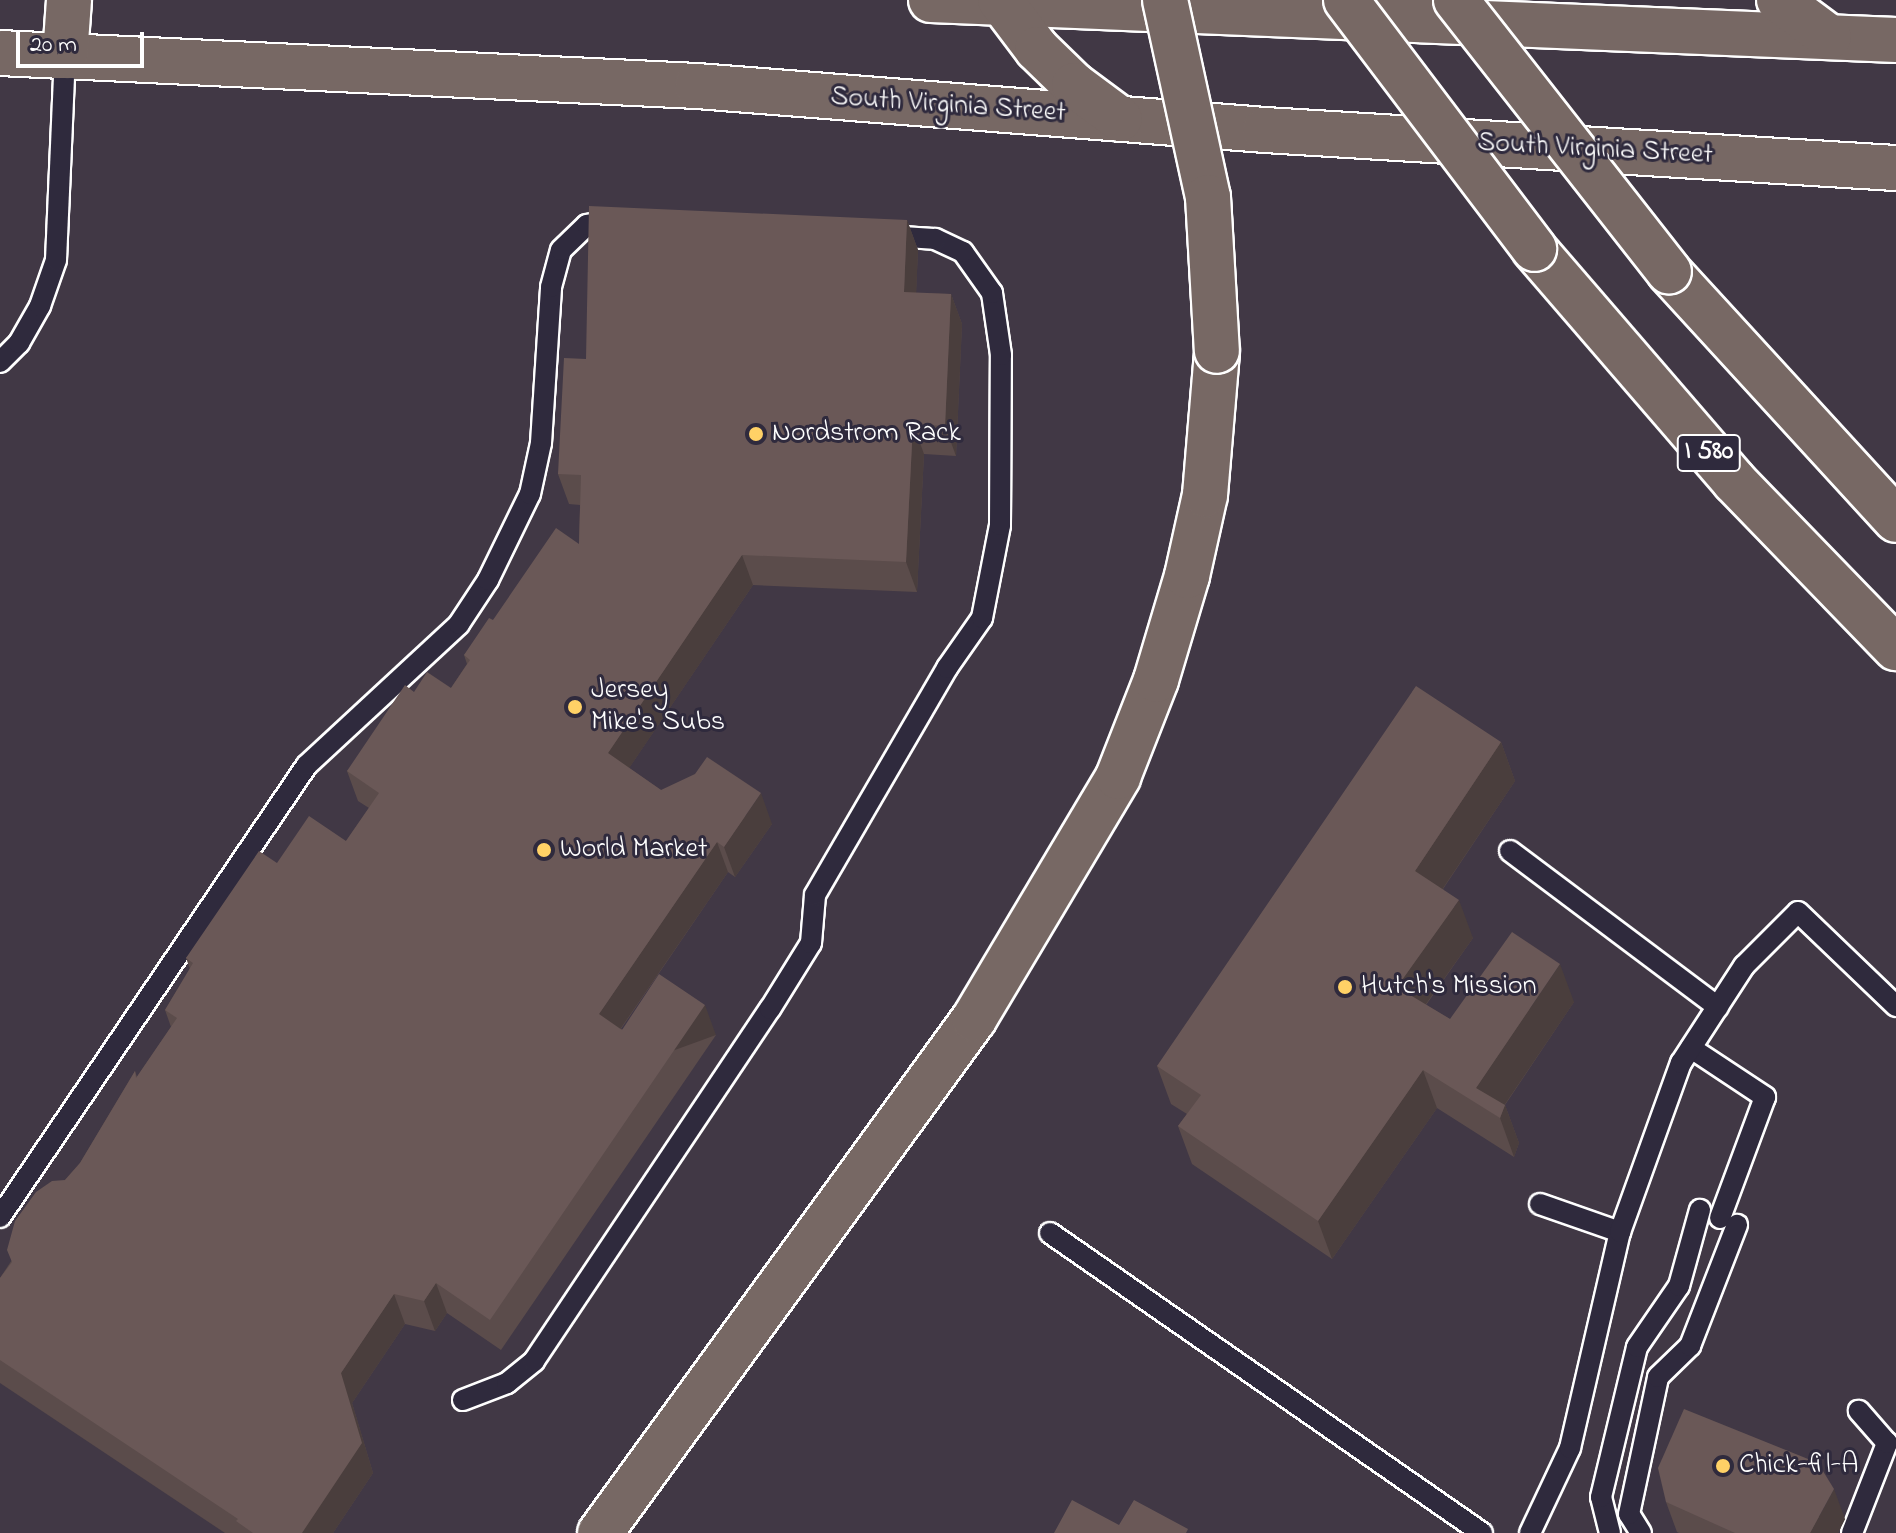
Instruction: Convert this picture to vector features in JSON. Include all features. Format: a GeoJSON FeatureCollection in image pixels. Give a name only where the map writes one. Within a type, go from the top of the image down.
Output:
{"type":"FeatureCollection","features":[{"type":"Feature","properties":{"kind":"main road"},"geometry":{"type":"LineString","coordinates":[[65,56],[69,0]]}},
{"type":"Feature","properties":{"kind":"main road"},"geometry":{"type":"LineString","coordinates":[[931,0],[1896,40]]}},
{"type":"Feature","properties":{"kind":"main road"},"geometry":{"type":"LineString","coordinates":[[600,1533],[974,1019],[1118,777],[1156,680],[1187,576],[1205,495],[1217,351],[1208,197],[1165,0]]}},
{"type":"Feature","properties":{"kind":"main road","name":"I 580"},"geometry":{"type":"LineString","coordinates":[[1346,0],[1534,249],[1734,481],[1896,648]]}},
{"type":"Feature","properties":{"kind":"main road"},"geometry":{"type":"LineString","coordinates":[[1456,0],[1669,272],[1896,520]]}},
{"type":"Feature","properties":{"kind":"main road"},"geometry":{"type":"LineString","coordinates":[[1779,0],[1829,37]]}},
{"type":"Feature","properties":{"kind":"main road"},"geometry":{"type":"LineString","coordinates":[[1001,2],[1037,49],[1065,76],[1120,119]]}},
{"type":"Feature","properties":{"kind":"main road","name":"South Virginia Street"},"geometry":{"type":"LineString","coordinates":[[0,53],[697,86],[1120,119],[1896,168]]}},
{"type":"Feature","properties":{"kind":"lane"},"geometry":{"type":"LineString","coordinates":[[0,362],[19,343],[40,306],[56,260],[65,56]]}},
{"type":"Feature","properties":{"kind":"lane"},"geometry":{"type":"LineString","coordinates":[[0,1217],[307,765],[459,624],[488,580],[530,494],[541,443],[551,287],[561,250],[587,225],[630,222]]}},
{"type":"Feature","properties":{"kind":"lane"},"geometry":{"type":"LineString","coordinates":[[463,1400],[507,1383],[534,1361],[770,1009],[811,943],[815,895],[947,668],[982,618],[1000,525],[1001,355],[992,293],[963,252],[935,239],[874,235]]}},
{"type":"Feature","properties":{"kind":"lane"},"geometry":{"type":"LineString","coordinates":[[1510,851],[1718,1007]]}},
{"type":"Feature","properties":{"kind":"lane"},"geometry":{"type":"LineString","coordinates":[[1530,1533],[1570,1448],[1620,1232],[1681,1063],[1744,966],[1798,912],[1896,1006]]}},
{"type":"Feature","properties":{"kind":"lane"},"geometry":{"type":"LineString","coordinates":[[1641,1533],[1629,1514],[1658,1377],[1690,1346],[1719,1218],[1765,1097],[1691,1048]]}},
{"type":"Feature","properties":{"kind":"lane"},"geometry":{"type":"LineString","coordinates":[[1540,1204],[1620,1232]]}},
{"type":"Feature","properties":{"kind":"lane"},"geometry":{"type":"LineString","coordinates":[[1610,1533],[1601,1497],[1637,1347],[1679,1286],[1719,1218]]}},
{"type":"Feature","properties":{"kind":"lane"},"geometry":{"type":"LineString","coordinates":[[1050,1233],[1482,1533]]}},
{"type":"Feature","properties":{"kind":"lane"},"geometry":{"type":"LineString","coordinates":[[1852,1533],[1887,1443],[1859,1411]]}},
{"type":"Feature","properties":{"kind":"building"},"geometry":{"type":"Polygon","coordinates":[[[589,206],[907,220],[904,292],[951,294],[945,426],[913,424],[906,562],[742,555],[608,753],[661,790],[695,774],[707,757],[761,793],[724,847],[717,842],[599,1014],[622,1030],[659,974],[705,1005],[490,1320],[436,1283],[424,1301],[394,1294],[341,1373],[362,1443],[302,1533],[253,1533],[236,1521],[238,1519],[0,1360],[0,1278],[12,1262],[7,1250],[15,1221],[36,1192],[52,1181],[65,1180],[80,1163],[135,1071],[136,1078],[177,1018],[165,1010],[193,963],[186,958],[259,851],[277,863],[309,816],[346,841],[379,793],[347,771],[405,685],[414,692],[427,672],[451,688],[470,660],[464,655],[489,618],[493,620],[556,528],[579,544],[581,475],[558,474],[564,358],[586,359],[589,206]]]}},
{"type":"Feature","properties":{"kind":"building","name":"Hutch's Mission"},"geometry":{"type":"Polygon","coordinates":[[[1416,686],[1501,742],[1415,871],[1459,900],[1397,987],[1450,1019],[1512,932],[1560,964],[1476,1088],[1505,1105],[1500,1118],[1423,1070],[1318,1221],[1178,1126],[1201,1095],[1157,1066],[1416,686]]]}},
{"type":"Feature","properties":{"kind":"building","name":"Chick-fil-A"},"geometry":{"type":"Polygon","coordinates":[[[1684,1409],[1818,1463],[1834,1489],[1810,1533],[1735,1533],[1666,1502],[1658,1468],[1684,1409]]]}},
{"type":"Feature","properties":{"kind":"building"},"geometry":{"type":"Polygon","coordinates":[[[1072,1500],[1119,1525],[1134,1500],[1188,1529],[1186,1533],[1054,1533],[1072,1500]]]}},
{"type":"Feature","properties":{"kind":"place","name":"Nordstrom Rack"},"geometry":{"type":"Point","coordinates":[756,434]}},
{"type":"Feature","properties":{"kind":"place","name":"Jersey Mike's Subs"},"geometry":{"type":"Point","coordinates":[575,707]}},
{"type":"Feature","properties":{"kind":"place","name":"World Market"},"geometry":{"type":"Point","coordinates":[544,850]}},
{"type":"Feature","properties":{"kind":"place","name":"Hutch's Mission"},"geometry":{"type":"Point","coordinates":[1345,987]}},
{"type":"Feature","properties":{"kind":"place","name":"Chick-fil-A"},"geometry":{"type":"Point","coordinates":[1723,1466]}}]}
